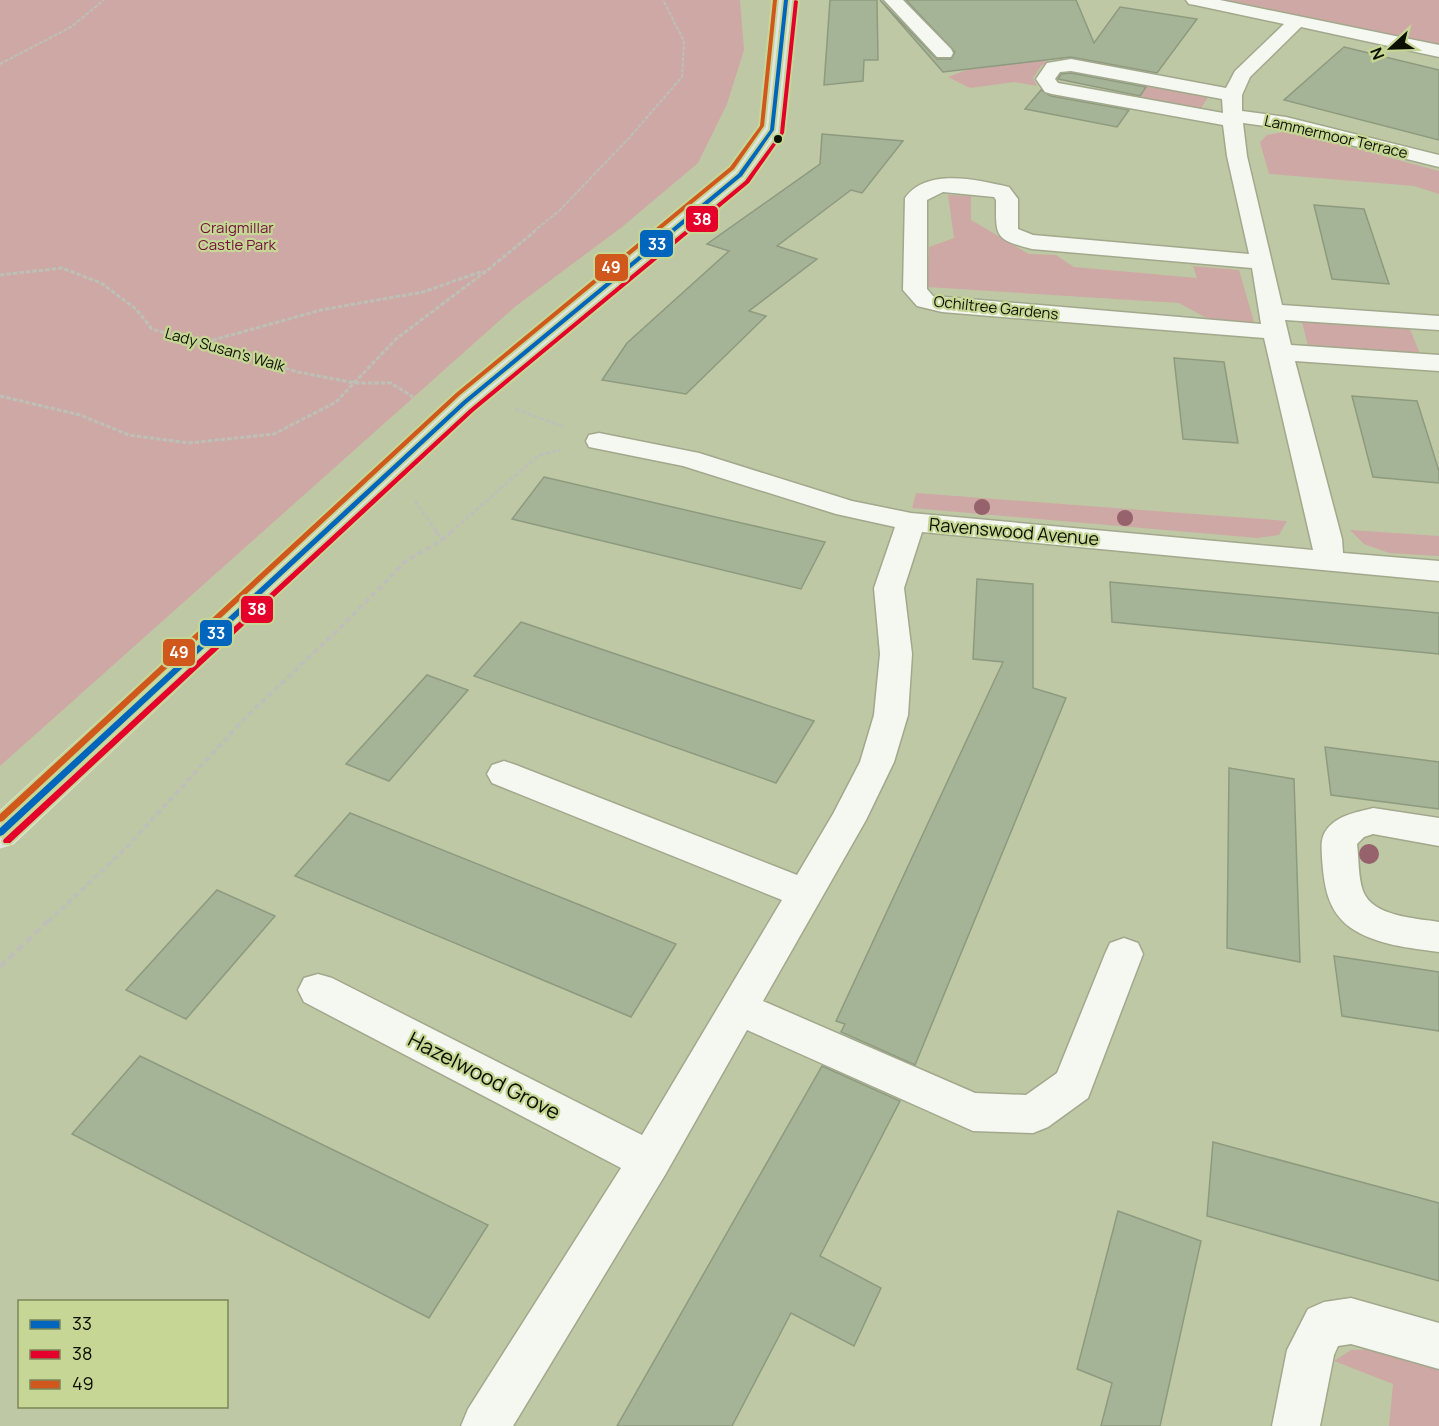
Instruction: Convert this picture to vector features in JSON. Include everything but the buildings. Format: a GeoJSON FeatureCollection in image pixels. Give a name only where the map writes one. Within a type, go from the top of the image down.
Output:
{"type":"FeatureCollection","features":[{"type":"Feature","properties":{"kind":"main road"},"geometry":{"type":"LineString","coordinates":[[0,833],[465,402],[740,176],[772,130],[786,0]]}},
{"type":"Feature","properties":{"kind":"street"},"geometry":{"type":"LineString","coordinates":[[893,0],[944,53]]}},
{"type":"Feature","properties":{"kind":"street"},"geometry":{"type":"LineString","coordinates":[[1195,0],[1439,51]]}},
{"type":"Feature","properties":{"kind":"street"},"geometry":{"type":"LineString","coordinates":[[1298,20],[1242,75],[1233,111],[1237,156],[1276,332],[1327,539],[1329,561]]}},
{"type":"Feature","properties":{"kind":"street"},"geometry":{"type":"LineString","coordinates":[[1071,65],[1233,111],[1053,88],[1046,79],[1054,67],[1071,65]]}},
{"type":"Feature","properties":{"kind":"street","name":"Lammermoor Terrace"},"geometry":{"type":"LineString","coordinates":[[1233,111],[1439,161]]}},
{"type":"Feature","properties":{"kind":"street","name":"Ochiltree Gardens"},"geometry":{"type":"LineString","coordinates":[[1262,262],[1032,242],[1007,231],[1007,199],[1001,192],[936,185],[920,191],[916,198],[915,290],[925,301],[942,305],[1276,332],[1439,363]]}},
{"type":"Feature","properties":{"kind":"street","name":"Ochiltree Gardens"},"geometry":{"type":"LineString","coordinates":[[1276,332],[1439,323]]}},
{"type":"Feature","properties":{"kind":"street","name":"Ravenswood Avenue"},"geometry":{"type":"LineString","coordinates":[[599,441],[689,459],[846,508],[912,522],[1439,571]]}},
{"type":"Feature","properties":{"kind":"street"},"geometry":{"type":"LineString","coordinates":[[485,1426],[650,1161],[740,1009],[848,820],[877,762],[891,715],[896,654],[889,588],[912,522]]}},
{"type":"Feature","properties":{"kind":"street"},"geometry":{"type":"LineString","coordinates":[[504,774],[805,892]]}},
{"type":"Feature","properties":{"kind":"street"},"geometry":{"type":"LineString","coordinates":[[1439,832],[1372,821],[1352,827],[1339,840],[1347,898],[1364,916],[1391,929],[1439,937]]}},
{"type":"Feature","properties":{"kind":"street"},"geometry":{"type":"LineString","coordinates":[[740,1009],[973,1112],[1033,1114],[1073,1085],[1124,954]]}},
{"type":"Feature","properties":{"kind":"street","name":"Hazelwood Grove"},"geometry":{"type":"LineString","coordinates":[[318,990],[650,1161]]}},
{"type":"Feature","properties":{"kind":"street"},"geometry":{"type":"LineString","coordinates":[[1296,1426],[1311,1350],[1324,1325],[1352,1321],[1439,1346]]}},
{"type":"Feature","properties":{"kind":"path"},"geometry":{"type":"LineString","coordinates":[[0,64],[71,27],[104,0]]}},
{"type":"Feature","properties":{"kind":"path"},"geometry":{"type":"LineString","coordinates":[[0,396],[80,415],[129,435],[189,443],[274,434],[336,402],[396,339],[489,269],[560,210],[629,138],[682,77],[684,41],[663,0]]}},
{"type":"Feature","properties":{"kind":"path","name":"Lady Susan's Walk"},"geometry":{"type":"LineString","coordinates":[[0,276],[62,268],[101,283],[136,309],[152,328],[183,340],[298,372],[355,383],[391,382],[413,398],[465,402]]}},
{"type":"Feature","properties":{"kind":"path"},"geometry":{"type":"LineString","coordinates":[[202,344],[321,310],[423,292],[489,269]]}},
{"type":"Feature","properties":{"kind":"path"},"geometry":{"type":"LineString","coordinates":[[511,408],[539,416],[599,441]]}},
{"type":"Feature","properties":{"kind":"path"},"geometry":{"type":"LineString","coordinates":[[0,967],[126,848],[245,718],[340,628],[406,561],[442,540],[539,455],[599,441]]}},
{"type":"Feature","properties":{"kind":"green space","name":"Craigmillar Castle Park"},"geometry":{"type":"Polygon","coordinates":[[[0,0],[740,0],[744,50],[727,104],[698,163],[622,227],[516,306],[0,766],[0,0]]]}},
{"type":"Feature","properties":{"kind":"green space"},"geometry":{"type":"Polygon","coordinates":[[[1227,0],[1439,0],[1439,47],[1227,0]]]}},
{"type":"Feature","properties":{"kind":"green space"},"geometry":{"type":"Polygon","coordinates":[[[1012,47],[1048,62],[1041,66],[1033,78],[1037,86],[1014,82],[970,88],[948,77],[977,66],[1012,47]]]}},
{"type":"Feature","properties":{"kind":"green space"},"geometry":{"type":"Polygon","coordinates":[[[1142,83],[1209,96],[1199,111],[1131,98],[1142,83]]]}},
{"type":"Feature","properties":{"kind":"green space"},"geometry":{"type":"Polygon","coordinates":[[[1283,132],[1309,136],[1439,171],[1439,194],[1414,186],[1269,174],[1260,142],[1267,135],[1283,132]]]}},
{"type":"Feature","properties":{"kind":"green space"},"geometry":{"type":"Polygon","coordinates":[[[948,195],[971,196],[971,220],[1029,254],[1056,255],[1074,267],[1197,278],[1193,266],[1239,270],[1254,322],[1210,320],[1179,303],[927,287],[929,247],[954,238],[948,195]]]}},
{"type":"Feature","properties":{"kind":"green space"},"geometry":{"type":"Polygon","coordinates":[[[1308,320],[1409,327],[1421,356],[1316,350],[1308,346],[1302,322],[1308,320]]]}},
{"type":"Feature","properties":{"kind":"green space"},"geometry":{"type":"Polygon","coordinates":[[[916,493],[1287,521],[1279,535],[1257,538],[912,508],[916,493]]]}},
{"type":"Feature","properties":{"kind":"green space"},"geometry":{"type":"Polygon","coordinates":[[[1350,530],[1439,536],[1439,556],[1389,553],[1364,544],[1350,530]]]}},
{"type":"Feature","properties":{"kind":"green space"},"geometry":{"type":"Polygon","coordinates":[[[1375,1349],[1439,1369],[1439,1426],[1389,1426],[1393,1384],[1334,1361],[1351,1350],[1375,1349]]]}},
{"type":"Feature","properties":{"kind":"transit line","name":"49"},"geometry":{"type":"LineString","coordinates":[[0,819],[458,394],[732,168],[762,126],[775,0]]}},
{"type":"Feature","properties":{"kind":"transit line","name":"33"},"geometry":{"type":"LineString","coordinates":[[0,833],[465,402],[740,175],[772,130],[786,0]]}},
{"type":"Feature","properties":{"kind":"transit line","name":"38"},"geometry":{"type":"LineString","coordinates":[[7,841],[472,410],[747,182],[782,133],[796,1]]}}]}
